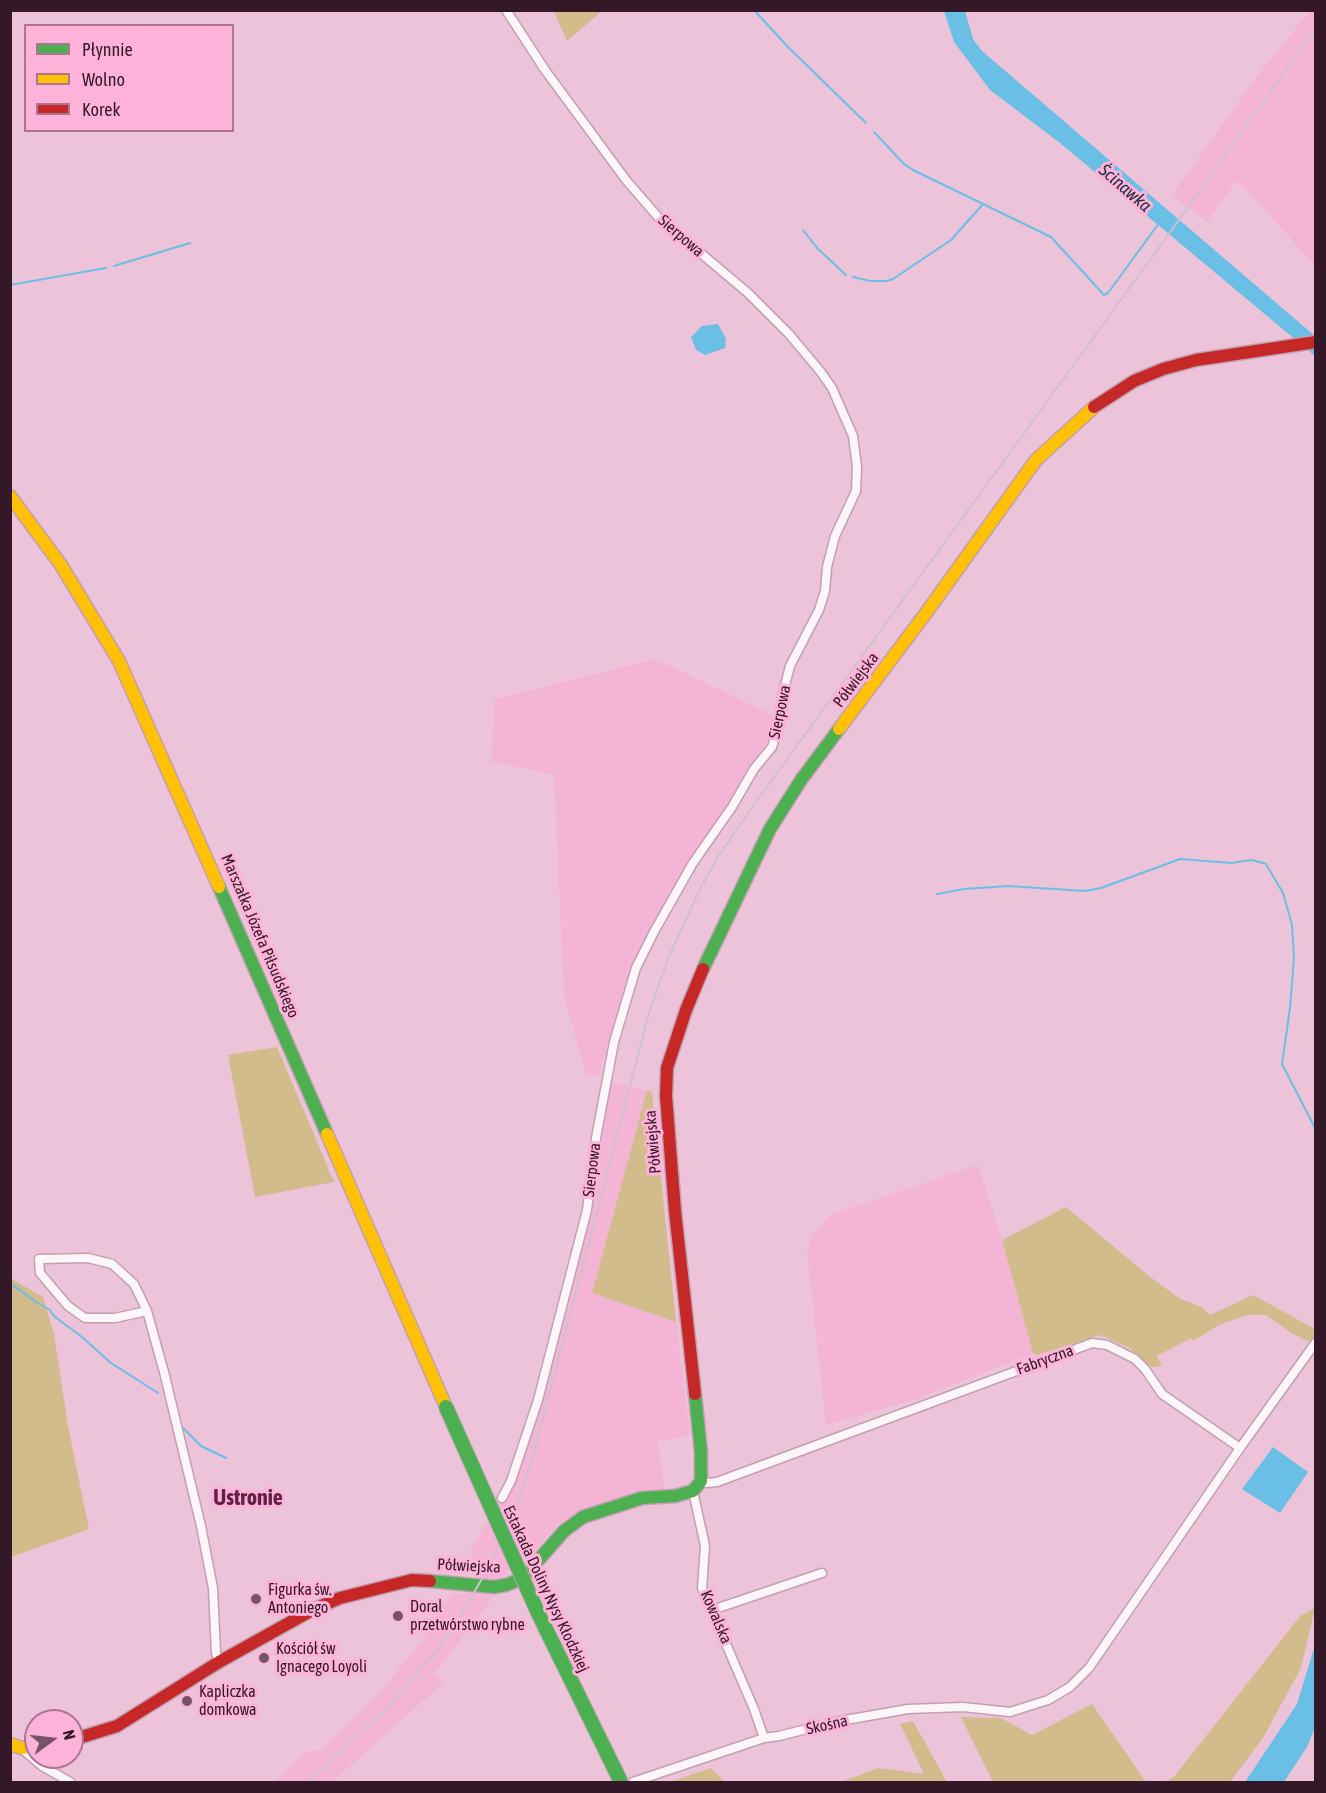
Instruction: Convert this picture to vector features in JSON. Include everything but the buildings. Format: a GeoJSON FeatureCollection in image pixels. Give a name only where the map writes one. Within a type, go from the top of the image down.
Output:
{"type":"FeatureCollection","features":[{"type":"Feature","properties":{"kind":"main road","name":"Półwiejska"},"geometry":{"type":"LineString","coordinates":[[84,1736],[117,1726],[219,1662],[314,1609],[340,1598],[412,1580],[494,1587],[514,1583],[544,1557],[564,1531],[583,1517],[642,1498],[675,1496],[697,1486],[701,1452],[675,1211],[666,1096],[667,1068],[686,1010],[712,946],[765,839],[801,780],[926,614],[1036,460],[1102,400],[1134,381],[1163,369],[1196,360],[1316,342]]}},
{"type":"Feature","properties":{"kind":"main road","name":"Marszałka Józefa Piłsudskiego"},"geometry":{"type":"LineString","coordinates":[[10,496],[61,565],[91,612],[144,714],[446,1407]]}},
{"type":"Feature","properties":{"kind":"main road","name":"Estakada Doliny Nysy Kłodzkiej"},"geometry":{"type":"LineString","coordinates":[[446,1407],[539,1615],[621,1782]]}},
{"type":"Feature","properties":{"kind":"street","name":"Sierpowa"},"geometry":{"type":"LineString","coordinates":[[501,1498],[511,1481],[537,1400],[584,1221],[596,1138],[614,1041],[636,968],[693,863],[732,807],[754,769],[772,747],[780,723],[782,697],[790,666],[819,610],[825,591],[827,567],[835,536],[856,490],[857,467],[854,436],[832,388],[820,371],[789,334],[748,293],[658,218],[626,180],[545,70],[506,10]]}},
{"type":"Feature","properties":{"kind":"street"},"geometry":{"type":"LineString","coordinates":[[147,1311],[115,1318],[85,1318],[68,1306],[40,1274],[39,1258],[88,1258],[112,1264],[134,1284],[147,1311],[201,1526],[213,1588],[216,1653],[219,1662]]}},
{"type":"Feature","properties":{"kind":"street","name":"Fabryczna"},"geometry":{"type":"LineString","coordinates":[[697,1486],[717,1482],[1092,1342],[1107,1345],[1135,1359],[1145,1369],[1162,1394],[1240,1448]]}},
{"type":"Feature","properties":{"kind":"street"},"geometry":{"type":"LineString","coordinates":[[1240,1448],[1316,1342]]}},
{"type":"Feature","properties":{"kind":"street","name":"Skośna"},"geometry":{"type":"LineString","coordinates":[[633,1782],[764,1738],[834,1722],[908,1709],[963,1707],[1010,1712],[1048,1700],[1070,1687],[1089,1668],[1240,1448]]}},
{"type":"Feature","properties":{"kind":"street","name":"Kowalska"},"geometry":{"type":"LineString","coordinates":[[697,1486],[705,1546],[702,1588],[754,1709],[764,1738]]}},
{"type":"Feature","properties":{"kind":"street"},"geometry":{"type":"LineString","coordinates":[[712,1610],[822,1573]]}},
{"type":"Feature","properties":{"kind":"street"},"geometry":{"type":"LineString","coordinates":[[16,1746],[42,1766],[70,1782]]}},
{"type":"Feature","properties":{"kind":"shaded area"},"geometry":{"type":"Polygon","coordinates":[[[554,11],[602,11],[567,41],[554,11]]]}},
{"type":"Feature","properties":{"kind":"shaded area"},"geometry":{"type":"Polygon","coordinates":[[[1310,11],[1316,11],[1315,265],[1237,180],[1207,222],[1172,195],[1258,75],[1310,11]]]}},
{"type":"Feature","properties":{"kind":"shaded area"},"geometry":{"type":"Polygon","coordinates":[[[655,659],[772,715],[775,728],[712,830],[690,861],[632,966],[598,1077],[586,1074],[564,996],[554,775],[491,761],[495,699],[655,659]]]}},
{"type":"Feature","properties":{"kind":"shaded area"},"geometry":{"type":"Polygon","coordinates":[[[277,1047],[334,1182],[255,1197],[228,1055],[277,1047]]]}},
{"type":"Feature","properties":{"kind":"shaded area"},"geometry":{"type":"Polygon","coordinates":[[[609,1082],[647,1090],[592,1293],[676,1322],[690,1435],[658,1442],[665,1493],[633,1496],[559,1523],[529,1557],[524,1547],[503,1577],[494,1596],[435,1673],[443,1683],[332,1782],[275,1782],[304,1752],[320,1750],[359,1713],[387,1684],[424,1638],[452,1594],[465,1594],[477,1576],[470,1551],[486,1523],[514,1484],[531,1433],[595,1194],[609,1082]]]}},
{"type":"Feature","properties":{"kind":"shaded area"},"geometry":{"type":"Polygon","coordinates":[[[647,1090],[652,1092],[676,1322],[592,1293],[647,1090]]]}},
{"type":"Feature","properties":{"kind":"shaded area"},"geometry":{"type":"Polygon","coordinates":[[[978,1165],[1002,1240],[1033,1353],[920,1398],[826,1425],[807,1251],[812,1235],[832,1214],[978,1165]]]}},
{"type":"Feature","properties":{"kind":"shaded area"},"geometry":{"type":"Polygon","coordinates":[[[1066,1207],[1149,1276],[1179,1298],[1203,1308],[1210,1315],[1253,1295],[1315,1329],[1315,1339],[1307,1341],[1266,1315],[1247,1315],[1219,1325],[1193,1341],[1191,1338],[1157,1356],[1162,1366],[1147,1365],[1130,1348],[1100,1335],[1037,1355],[1033,1353],[1002,1240],[1066,1207]]]}},
{"type":"Feature","properties":{"kind":"shaded area"},"geometry":{"type":"Polygon","coordinates":[[[10,1278],[43,1297],[54,1334],[68,1426],[89,1529],[11,1557],[10,1278]]]}},
{"type":"Feature","properties":{"kind":"shaded area"},"geometry":{"type":"Polygon","coordinates":[[[1315,1608],[1301,1668],[1263,1738],[1230,1782],[1165,1782],[1174,1777],[1301,1615],[1315,1608]]]}},
{"type":"Feature","properties":{"kind":"shaded area"},"geometry":{"type":"Polygon","coordinates":[[[1092,1704],[1146,1782],[993,1782],[961,1717],[1001,1718],[1032,1735],[1092,1704]]]}},
{"type":"Feature","properties":{"kind":"shaded area"},"geometry":{"type":"Polygon","coordinates":[[[913,1721],[947,1782],[841,1782],[878,1768],[924,1774],[900,1724],[913,1721]]]}},
{"type":"Feature","properties":{"kind":"shaded area"},"geometry":{"type":"Polygon","coordinates":[[[711,1768],[725,1782],[670,1782],[711,1768]]]}},
{"type":"Feature","properties":{"kind":"water","name":"Ścinawka"},"geometry":{"type":"Polygon","coordinates":[[[944,11],[965,11],[973,39],[982,51],[1315,336],[1315,356],[1060,143],[990,90],[954,42],[944,11]]]}},
{"type":"Feature","properties":{"kind":"water"},"geometry":{"type":"Polygon","coordinates":[[[718,324],[726,339],[725,348],[705,355],[696,350],[691,337],[702,326],[718,324]]]}},
{"type":"Feature","properties":{"kind":"water"},"geometry":{"type":"Polygon","coordinates":[[[1273,1447],[1308,1472],[1280,1513],[1242,1489],[1273,1447]]]}},
{"type":"Feature","properties":{"kind":"water"},"geometry":{"type":"Polygon","coordinates":[[[1315,1645],[1315,1728],[1307,1747],[1284,1782],[1245,1782],[1297,1704],[1315,1645]]]}},
{"type":"Feature","properties":{"kind":"waterway"},"geometry":{"type":"LineString","coordinates":[[754,10],[786,45],[866,123]]}},
{"type":"Feature","properties":{"kind":"waterway"},"geometry":{"type":"LineString","coordinates":[[874,132],[904,164],[913,170],[1051,237],[1104,295],[1108,293],[1159,223]]}},
{"type":"Feature","properties":{"kind":"waterway"},"geometry":{"type":"LineString","coordinates":[[853,277],[870,281],[893,279],[951,240],[983,204]]}},
{"type":"Feature","properties":{"kind":"waterway"},"geometry":{"type":"LineString","coordinates":[[803,230],[818,249],[846,275]]}},
{"type":"Feature","properties":{"kind":"waterway"},"geometry":{"type":"LineString","coordinates":[[114,266],[190,243]]}},
{"type":"Feature","properties":{"kind":"waterway"},"geometry":{"type":"LineString","coordinates":[[10,285],[106,268]]}},
{"type":"Feature","properties":{"kind":"waterway"},"geometry":{"type":"LineString","coordinates":[[937,894],[964,889],[1008,886],[1085,891],[1101,888],[1180,859],[1231,863],[1252,860],[1266,864],[1283,893],[1292,925],[1294,958],[1282,1064],[1316,1130]]}},
{"type":"Feature","properties":{"kind":"waterway"},"geometry":{"type":"LineString","coordinates":[[10,1283],[50,1310],[54,1316],[111,1363],[158,1393]]}},
{"type":"Feature","properties":{"kind":"waterway"},"geometry":{"type":"LineString","coordinates":[[182,1427],[201,1446],[226,1458]]}},
{"type":"Feature","properties":{"kind":"railway"},"geometry":{"type":"LineString","coordinates":[[308,1782],[390,1705],[438,1649],[483,1577],[515,1510],[531,1464],[649,1013],[668,959],[699,891],[718,857],[1316,28]]}},
{"type":"Feature","properties":{"kind":"traffic: fast"},"geometry":{"type":"LineString","coordinates":[[703,969],[770,829],[801,780],[839,729]]}},
{"type":"Feature","properties":{"kind":"traffic: fast"},"geometry":{"type":"LineString","coordinates":[[219,887],[327,1134]]}},
{"type":"Feature","properties":{"kind":"traffic: fast"},"geometry":{"type":"LineString","coordinates":[[430,1581],[494,1587],[506,1585],[519,1580],[527,1573],[564,1531],[583,1517],[642,1498],[675,1496],[693,1491],[701,1481],[701,1452],[695,1394]]}},
{"type":"Feature","properties":{"kind":"traffic: fast"},"geometry":{"type":"LineString","coordinates":[[446,1407],[539,1615],[621,1782]]}},
{"type":"Feature","properties":{"kind":"traffic: slow"},"geometry":{"type":"LineString","coordinates":[[839,729],[1036,460],[1094,407]]}},
{"type":"Feature","properties":{"kind":"traffic: slow"},"geometry":{"type":"LineString","coordinates":[[10,496],[61,565],[119,661],[219,887]]}},
{"type":"Feature","properties":{"kind":"traffic: slow"},"geometry":{"type":"LineString","coordinates":[[327,1134],[446,1407]]}},
{"type":"Feature","properties":{"kind":"traffic: slow"},"geometry":{"type":"LineString","coordinates":[[10,1744],[24,1748]]}},
{"type":"Feature","properties":{"kind":"traffic: jam"},"geometry":{"type":"LineString","coordinates":[[1094,407],[1134,381],[1163,369],[1196,360],[1316,342]]}},
{"type":"Feature","properties":{"kind":"traffic: jam"},"geometry":{"type":"LineString","coordinates":[[695,1394],[675,1211],[666,1096],[667,1068],[686,1010],[703,969]]}},
{"type":"Feature","properties":{"kind":"traffic: jam"},"geometry":{"type":"LineString","coordinates":[[84,1736],[117,1726],[219,1662],[314,1609],[340,1598],[412,1580],[430,1581]]}},
{"type":"Feature","properties":{"kind":"place","name":"Figurka św. Antoniego"},"geometry":{"type":"Point","coordinates":[256,1599]}},
{"type":"Feature","properties":{"kind":"place","name":"Doral przetwórstwo rybne"},"geometry":{"type":"Point","coordinates":[398,1616]}},
{"type":"Feature","properties":{"kind":"place","name":"Kościół św Ignacego Loyoli"},"geometry":{"type":"Point","coordinates":[264,1658]}},
{"type":"Feature","properties":{"kind":"place","name":"Kapliczka domkowa"},"geometry":{"type":"Point","coordinates":[187,1701]}},
{"type":"Feature","properties":{"kind":"district","name":"Ustronie"},"geometry":{"type":"Point","coordinates":[248,1498]}}]}
